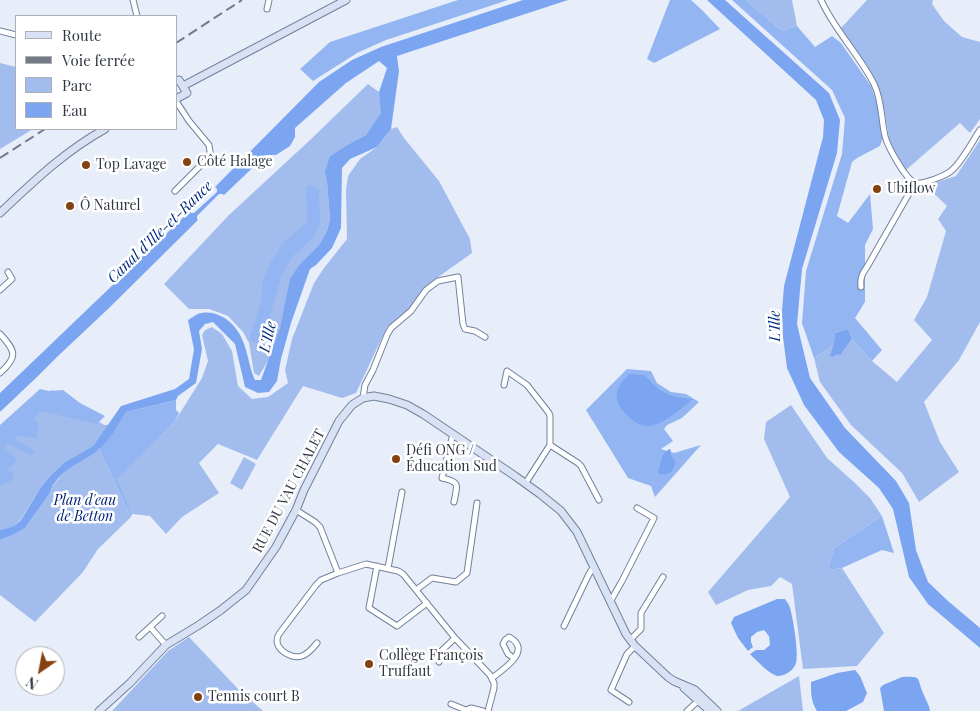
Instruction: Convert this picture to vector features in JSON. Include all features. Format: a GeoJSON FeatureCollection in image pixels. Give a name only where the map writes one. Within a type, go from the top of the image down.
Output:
{"type":"FeatureCollection","features":[{"type":"Feature","properties":{"kind":"street"},"geometry":{"type":"LineString","coordinates":[[134,0],[137,15]]}},
{"type":"Feature","properties":{"kind":"street"},"geometry":{"type":"LineString","coordinates":[[267,9],[269,0]]}},
{"type":"Feature","properties":{"kind":"street"},"geometry":{"type":"LineString","coordinates":[[178,99],[187,93],[180,84],[346,0]]}},
{"type":"Feature","properties":{"kind":"street"},"geometry":{"type":"LineString","coordinates":[[821,0],[836,28],[874,84],[880,104],[887,144],[902,169],[912,181],[915,183],[941,177],[952,170],[980,130]]}},
{"type":"Feature","properties":{"kind":"street"},"geometry":{"type":"LineString","coordinates":[[0,31],[15,35]]}},
{"type":"Feature","properties":{"kind":"street"},"geometry":{"type":"LineString","coordinates":[[174,191],[208,158],[210,152],[209,145],[189,121],[178,103]]}},
{"type":"Feature","properties":{"kind":"street"},"geometry":{"type":"LineString","coordinates":[[0,213],[51,166],[78,145],[103,130]]}},
{"type":"Feature","properties":{"kind":"street"},"geometry":{"type":"LineString","coordinates":[[861,287],[863,273],[915,183]]}},
{"type":"Feature","properties":{"kind":"street"},"geometry":{"type":"LineString","coordinates":[[0,290],[12,279],[8,272]]}},
{"type":"Feature","properties":{"kind":"street"},"geometry":{"type":"LineString","coordinates":[[486,337],[466,329],[463,324],[458,276],[438,281],[426,290],[411,311],[387,334],[365,385],[363,398],[370,396],[380,397],[407,405],[453,434],[555,506],[577,532],[626,634],[668,677],[695,690],[710,711]]}},
{"type":"Feature","properties":{"kind":"street"},"geometry":{"type":"LineString","coordinates":[[0,334],[13,350],[12,360],[0,373]]}},
{"type":"Feature","properties":{"kind":"street"},"geometry":{"type":"LineString","coordinates":[[504,385],[507,371],[530,388],[549,414],[550,445],[525,484]]}},
{"type":"Feature","properties":{"kind":"street","name":"RUE DU VAU CHALET"},"geometry":{"type":"LineString","coordinates":[[99,711],[130,683],[166,645],[221,610],[246,590],[276,547],[339,421],[352,405],[363,398]]}},
{"type":"Feature","properties":{"kind":"street"},"geometry":{"type":"LineString","coordinates":[[453,434],[442,478],[456,483],[454,502]]}},
{"type":"Feature","properties":{"kind":"street"},"geometry":{"type":"LineString","coordinates":[[550,445],[578,462],[599,500]]}},
{"type":"Feature","properties":{"kind":"street"},"geometry":{"type":"LineString","coordinates":[[388,568],[402,492]]}},
{"type":"Feature","properties":{"kind":"street"},"geometry":{"type":"LineString","coordinates":[[416,590],[432,578],[456,582],[467,573],[477,503]]}},
{"type":"Feature","properties":{"kind":"street"},"geometry":{"type":"LineString","coordinates":[[610,602],[654,518],[637,508]]}},
{"type":"Feature","properties":{"kind":"street"},"geometry":{"type":"LineString","coordinates":[[296,510],[316,522],[320,527],[338,573]]}},
{"type":"Feature","properties":{"kind":"street"},"geometry":{"type":"LineString","coordinates":[[317,643],[306,654],[295,657],[287,654],[280,648],[276,639],[317,583],[338,573],[366,564],[398,571],[403,574],[455,638],[492,678],[494,688],[488,711]]}},
{"type":"Feature","properties":{"kind":"street"},"geometry":{"type":"LineString","coordinates":[[377,566],[369,608],[397,626],[427,603]]}},
{"type":"Feature","properties":{"kind":"street"},"geometry":{"type":"LineString","coordinates":[[564,626],[593,568]]}},
{"type":"Feature","properties":{"kind":"street"},"geometry":{"type":"LineString","coordinates":[[629,702],[610,690],[640,631],[641,613],[663,577]]}},
{"type":"Feature","properties":{"kind":"street"},"geometry":{"type":"LineString","coordinates":[[139,637],[162,616]]}},
{"type":"Feature","properties":{"kind":"street"},"geometry":{"type":"LineString","coordinates":[[150,627],[166,645]]}},
{"type":"Feature","properties":{"kind":"street"},"geometry":{"type":"LineString","coordinates":[[439,662],[436,656],[455,638]]}},
{"type":"Feature","properties":{"kind":"street"},"geometry":{"type":"LineString","coordinates":[[492,678],[510,664],[514,658]]}},
{"type":"Feature","properties":{"kind":"street"},"geometry":{"type":"LineString","coordinates":[[687,711],[700,699]]}},
{"type":"Feature","properties":{"kind":"street"},"geometry":{"type":"LineString","coordinates":[[700,699],[717,711]]}},
{"type":"Feature","properties":{"kind":"street"},"geometry":{"type":"LineString","coordinates":[[451,704],[466,710],[471,708],[483,711]]}},
{"type":"Feature","properties":{"kind":"green space"},"geometry":{"type":"Polygon","coordinates":[[[746,0],[792,0],[797,26],[782,31],[746,0]]]}},
{"type":"Feature","properties":{"kind":"green space"},"geometry":{"type":"Polygon","coordinates":[[[867,0],[933,0],[932,4],[944,21],[962,37],[980,42],[980,119],[970,133],[960,123],[906,170],[890,143],[882,98],[877,84],[841,28],[867,0]]]}},
{"type":"Feature","properties":{"kind":"green space"},"geometry":{"type":"Polygon","coordinates":[[[0,63],[15,67],[15,130],[31,130],[0,149],[0,63]]]}},
{"type":"Feature","properties":{"kind":"green space"},"geometry":{"type":"Polygon","coordinates":[[[368,84],[379,92],[382,113],[366,135],[330,156],[327,181],[330,219],[327,231],[319,245],[299,265],[291,279],[280,327],[269,359],[259,376],[254,373],[249,343],[243,332],[228,316],[209,309],[189,309],[164,284],[229,215],[368,84]]]}},
{"type":"Feature","properties":{"kind":"green space"},"geometry":{"type":"Polygon","coordinates":[[[397,127],[439,181],[470,239],[472,253],[427,285],[404,315],[387,327],[356,393],[342,398],[303,386],[257,460],[218,444],[199,463],[219,493],[182,517],[166,534],[150,516],[132,514],[116,479],[175,421],[202,378],[208,361],[202,335],[205,330],[212,327],[222,334],[232,351],[238,386],[252,399],[268,397],[288,383],[285,370],[292,339],[314,283],[347,239],[346,190],[348,176],[360,159],[377,147],[391,129],[397,127]]]}},
{"type":"Feature","properties":{"kind":"green space"},"geometry":{"type":"Polygon","coordinates":[[[980,140],[980,322],[959,360],[924,402],[940,442],[959,472],[919,502],[902,473],[851,425],[820,382],[814,358],[833,346],[840,356],[852,339],[872,361],[897,382],[932,340],[914,320],[927,297],[946,231],[938,219],[947,206],[926,186],[956,176],[980,140]]]}},
{"type":"Feature","properties":{"kind":"green space","name":"Plan d'eau de Betton"},"geometry":{"type":"Polygon","coordinates":[[[52,390],[104,425],[109,425],[94,445],[65,462],[50,476],[21,519],[14,526],[0,530],[0,430],[52,390]]]}},
{"type":"Feature","properties":{"kind":"green space"},"geometry":{"type":"Polygon","coordinates":[[[791,405],[827,458],[870,498],[882,516],[834,548],[828,570],[842,568],[884,633],[857,666],[803,669],[792,584],[780,577],[771,586],[748,590],[716,605],[708,592],[790,497],[764,439],[766,422],[791,405]]]}},
{"type":"Feature","properties":{"kind":"green space","name":"Plan d'eau de Betton"},"geometry":{"type":"Polygon","coordinates":[[[99,449],[131,517],[98,549],[83,572],[35,622],[0,595],[0,540],[25,528],[58,479],[99,449]]]}},
{"type":"Feature","properties":{"kind":"green space"},"geometry":{"type":"Polygon","coordinates":[[[244,457],[256,464],[242,490],[230,483],[244,457]]]}},
{"type":"Feature","properties":{"kind":"green space"},"geometry":{"type":"Polygon","coordinates":[[[189,637],[240,691],[263,711],[112,711],[168,651],[189,637]]]}},
{"type":"Feature","properties":{"kind":"green space"},"geometry":{"type":"Polygon","coordinates":[[[799,676],[803,711],[738,711],[799,676]]]}},
{"type":"Feature","properties":{"kind":"shaded area"},"geometry":{"type":"Polygon","coordinates":[[[458,0],[508,0],[386,40],[357,53],[313,81],[300,69],[330,42],[458,0]]]}},
{"type":"Feature","properties":{"kind":"shaded area"},"geometry":{"type":"Polygon","coordinates":[[[670,0],[691,0],[720,29],[654,63],[647,59],[670,0]]]}},
{"type":"Feature","properties":{"kind":"shaded area"},"geometry":{"type":"Polygon","coordinates":[[[732,0],[746,0],[782,31],[797,26],[815,47],[832,36],[841,43],[871,86],[877,104],[883,137],[880,146],[852,162],[837,216],[848,223],[870,194],[873,229],[865,245],[865,302],[855,318],[882,350],[872,361],[852,339],[848,329],[835,333],[833,346],[814,358],[802,323],[806,271],[842,154],[845,118],[832,90],[732,0]]]}},
{"type":"Feature","properties":{"kind":"shaded area"},"geometry":{"type":"Polygon","coordinates":[[[310,185],[319,189],[320,224],[313,238],[294,255],[282,273],[262,345],[249,340],[261,302],[263,280],[270,263],[284,242],[307,222],[306,187],[310,185]]]}},
{"type":"Feature","properties":{"kind":"shaded area"},"geometry":{"type":"Polygon","coordinates":[[[627,369],[651,371],[657,383],[671,392],[686,394],[699,402],[682,418],[667,425],[664,429],[673,441],[661,449],[674,453],[701,445],[655,497],[651,486],[628,478],[586,410],[627,369]]]}},
{"type":"Feature","properties":{"kind":"shaded area"},"geometry":{"type":"Polygon","coordinates":[[[40,389],[49,391],[63,390],[80,403],[105,416],[97,424],[41,411],[34,419],[38,423],[37,439],[19,435],[14,439],[35,452],[31,455],[8,444],[4,448],[17,459],[7,469],[14,475],[13,480],[0,485],[0,425],[40,389]]]}},
{"type":"Feature","properties":{"kind":"shaded area"},"geometry":{"type":"Polygon","coordinates":[[[176,400],[176,410],[179,413],[175,421],[117,479],[132,514],[131,517],[99,449],[114,431],[126,412],[176,400]]]}},
{"type":"Feature","properties":{"kind":"shaded area"},"geometry":{"type":"Polygon","coordinates":[[[882,516],[894,553],[882,550],[842,568],[828,570],[834,548],[882,516]]]}},
{"type":"Feature","properties":{"kind":"water"},"geometry":{"type":"Polygon","coordinates":[[[523,0],[568,0],[397,56],[399,71],[391,129],[377,147],[350,159],[342,168],[341,228],[332,248],[310,269],[291,323],[277,381],[269,392],[258,393],[245,387],[235,344],[213,322],[205,324],[199,331],[202,349],[196,383],[178,396],[176,400],[126,412],[114,432],[98,450],[70,468],[58,479],[25,528],[0,540],[0,530],[14,526],[21,520],[50,476],[65,462],[94,445],[121,406],[175,389],[189,379],[194,349],[188,320],[198,314],[208,313],[221,316],[231,323],[242,339],[255,380],[261,380],[280,327],[290,279],[299,265],[319,245],[327,231],[330,219],[325,172],[330,156],[366,135],[381,113],[379,92],[387,68],[379,61],[346,83],[295,128],[295,137],[290,146],[276,155],[266,155],[224,195],[219,194],[197,216],[198,220],[0,412],[0,393],[190,211],[194,213],[217,192],[215,187],[319,82],[352,60],[381,47],[523,0]]]}},
{"type":"Feature","properties":{"kind":"water"},"geometry":{"type":"Polygon","coordinates":[[[707,0],[725,0],[829,93],[840,120],[837,153],[802,269],[797,324],[810,378],[845,428],[896,481],[909,503],[916,550],[928,582],[980,628],[980,648],[928,604],[909,577],[893,509],[879,488],[839,452],[804,405],[787,368],[782,311],[784,286],[823,137],[824,120],[816,100],[707,0]]]}},
{"type":"Feature","properties":{"kind":"water"},"geometry":{"type":"Polygon","coordinates":[[[848,329],[852,339],[840,356],[838,354],[830,356],[835,333],[848,329]]]}},
{"type":"Feature","properties":{"kind":"water"},"geometry":{"type":"Polygon","coordinates":[[[629,374],[644,375],[665,393],[693,399],[662,422],[644,426],[627,416],[617,399],[621,383],[629,374]]]}},
{"type":"Feature","properties":{"kind":"water"},"geometry":{"type":"Polygon","coordinates":[[[670,449],[675,461],[674,468],[668,473],[659,474],[664,453],[670,449]]]}},
{"type":"Feature","properties":{"kind":"water"},"geometry":{"type":"Polygon","coordinates":[[[777,599],[785,599],[791,610],[797,652],[796,663],[793,668],[781,676],[767,670],[750,654],[756,650],[764,650],[770,645],[769,636],[764,630],[757,632],[751,637],[753,647],[748,651],[738,638],[731,623],[734,617],[777,599]]]}},
{"type":"Feature","properties":{"kind":"water"},"geometry":{"type":"Polygon","coordinates":[[[855,670],[860,676],[867,693],[863,702],[846,711],[817,711],[812,701],[811,682],[837,673],[855,670]]]}},
{"type":"Feature","properties":{"kind":"water"},"geometry":{"type":"Polygon","coordinates":[[[902,677],[917,678],[930,711],[884,711],[880,688],[902,677]]]}},
{"type":"Feature","properties":{"kind":"railway"},"geometry":{"type":"LineString","coordinates":[[178,42],[242,0]]}},
{"type":"Feature","properties":{"kind":"railway"},"geometry":{"type":"LineString","coordinates":[[0,158],[43,130]]}},
{"type":"Feature","properties":{"kind":"place","name":"Côté Halage"},"geometry":{"type":"Point","coordinates":[187,162]}},
{"type":"Feature","properties":{"kind":"place","name":"Top Lavage"},"geometry":{"type":"Point","coordinates":[86,165]}},
{"type":"Feature","properties":{"kind":"place","name":"Ubiflow"},"geometry":{"type":"Point","coordinates":[877,189]}},
{"type":"Feature","properties":{"kind":"place","name":"Ô Naturel"},"geometry":{"type":"Point","coordinates":[70,206]}},
{"type":"Feature","properties":{"kind":"place","name":"Défi ONG / Éducation Sud"},"geometry":{"type":"Point","coordinates":[396,459]}},
{"type":"Feature","properties":{"kind":"place","name":"Collège François Truffaut"},"geometry":{"type":"Point","coordinates":[369,664]}},
{"type":"Feature","properties":{"kind":"place","name":"Tennis court B"},"geometry":{"type":"Point","coordinates":[198,697]}},
{"type":"Feature","properties":{"kind":"water label","name":"Canal d'Ille-et-Rance"},"geometry":{"type":"Point","coordinates":[160,232]}},
{"type":"Feature","properties":{"kind":"water label","name":"L'Ille"},"geometry":{"type":"Point","coordinates":[775,326]}},
{"type":"Feature","properties":{"kind":"water label","name":"L'Ille"},"geometry":{"type":"Point","coordinates":[268,337]}}]}
